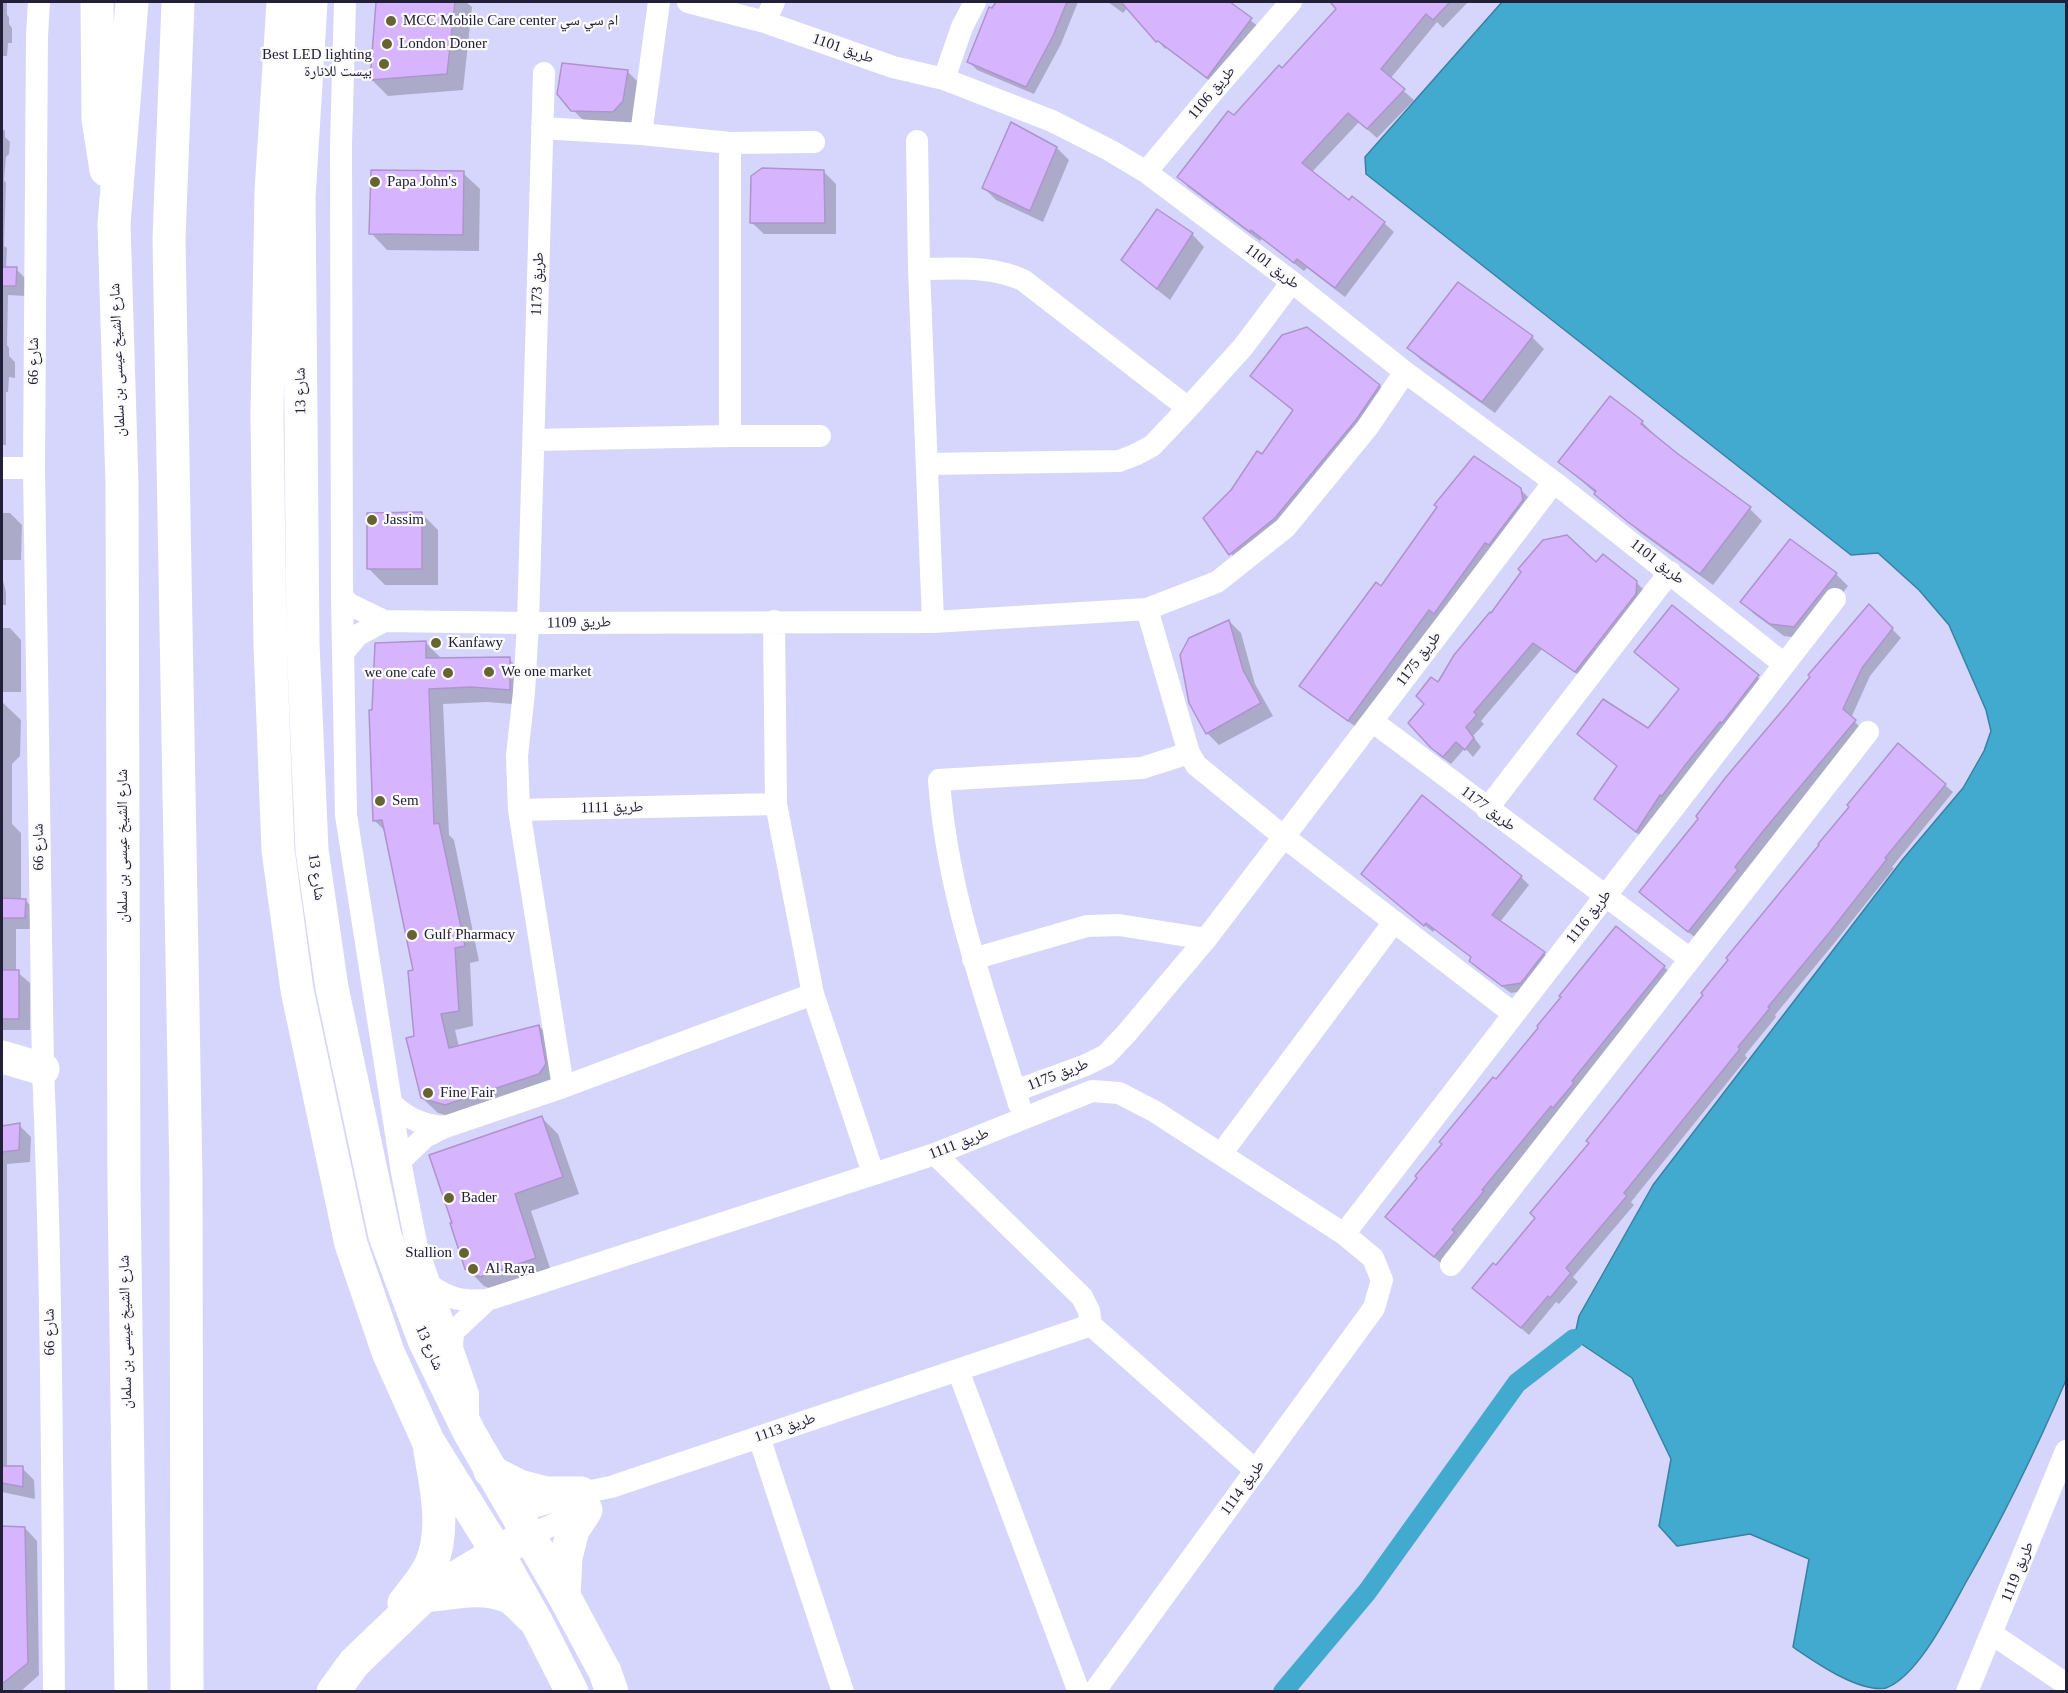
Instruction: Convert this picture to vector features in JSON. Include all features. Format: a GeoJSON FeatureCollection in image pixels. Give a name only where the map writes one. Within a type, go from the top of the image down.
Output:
{"type":"FeatureCollection","features":[{"type":"Feature","properties":{"kind":"main road"},"geometry":{"type":"LineString","coordinates":[[97,2],[98,119],[114,224]]}},
{"type":"Feature","properties":{"kind":"main road","name":"شارع الشيخ عيسى بن سلمان"},"geometry":{"type":"LineString","coordinates":[[131,1692],[124,1175],[122,484],[114,224],[132,2]]}},
{"type":"Feature","properties":{"kind":"main road"},"geometry":{"type":"LineString","coordinates":[[178,2],[169,239],[186,1179],[187,1692]]}},
{"type":"Feature","properties":{"kind":"main road"},"geometry":{"type":"LineString","coordinates":[[169,239],[200,2]]}},
{"type":"Feature","properties":{"kind":"main road"},"geometry":{"type":"LineString","coordinates":[[283,2],[271,192],[267,414],[270,645],[278,850],[297,990],[351,1244],[388,1352],[428,1441],[490,1539],[536,1621],[572,1692]]}},
{"type":"Feature","properties":{"kind":"main road","name":"شارع 13"},"geometry":{"type":"LineString","coordinates":[[311,2],[299,197],[303,644],[312,850],[332,988],[385,1236],[424,1340],[469,1432],[564,1596],[605,1672],[612,1692]]}},
{"type":"Feature","properties":{"kind":"main road"},"geometry":{"type":"LineString","coordinates":[[2,1057],[43,1069]]}},
{"type":"Feature","properties":{"kind":"main road"},"geometry":{"type":"LineString","coordinates":[[382,1635],[431,1564],[438,1533],[435,1484],[428,1441]]}},
{"type":"Feature","properties":{"kind":"main road"},"geometry":{"type":"LineString","coordinates":[[490,1471],[519,1486],[546,1493],[593,1496],[573,1530],[566,1557],[564,1596]]}},
{"type":"Feature","properties":{"kind":"main road"},"geometry":{"type":"LineString","coordinates":[[431,1564],[523,1523]]}},
{"type":"Feature","properties":{"kind":"main road"},"geometry":{"type":"LineString","coordinates":[[333,1692],[354,1663],[382,1635],[490,1539]]}},
{"type":"Feature","properties":{"kind":"main road"},"geometry":{"type":"LineString","coordinates":[[423,1597],[473,1591],[490,1592],[509,1597],[536,1621]]}},
{"type":"Feature","properties":{"kind":"street","name":"شارع 66"},"geometry":{"type":"LineString","coordinates":[[39,2],[34,468],[54,1692]]}},
{"type":"Feature","properties":{"kind":"street"},"geometry":{"type":"LineString","coordinates":[[345,2],[341,145],[342,653],[346,815],[400,1161],[417,1248],[468,1394],[469,1432]]}},
{"type":"Feature","properties":{"kind":"street"},"geometry":{"type":"LineString","coordinates":[[641,134],[659,2]]}},
{"type":"Feature","properties":{"kind":"street","name":"طريق 1101"},"geometry":{"type":"LineString","coordinates":[[688,2],[770,11],[893,67],[944,79],[1052,121],[1146,172],[1292,282],[1406,372],[1554,482],[1784,664]]}},
{"type":"Feature","properties":{"kind":"street"},"geometry":{"type":"LineString","coordinates":[[944,79],[962,27],[975,2]]}},
{"type":"Feature","properties":{"kind":"street","name":"طريق 1106"},"geometry":{"type":"LineString","coordinates":[[1146,172],[1278,6]]}},
{"type":"Feature","properties":{"kind":"street","name":"طريق 1173"},"geometry":{"type":"LineString","coordinates":[[544,73],[528,624],[517,756],[519,810],[563,1087]]}},
{"type":"Feature","properties":{"kind":"street"},"geometry":{"type":"LineString","coordinates":[[542,128],[641,134],[730,143],[814,142]]}},
{"type":"Feature","properties":{"kind":"street"},"geometry":{"type":"LineString","coordinates":[[916,141],[933,622]]}},
{"type":"Feature","properties":{"kind":"street"},"geometry":{"type":"LineString","coordinates":[[730,143],[730,436]]}},
{"type":"Feature","properties":{"kind":"street"},"geometry":{"type":"LineString","coordinates":[[919,269],[988,268],[1023,280],[1188,408]]}},
{"type":"Feature","properties":{"kind":"street"},"geometry":{"type":"LineString","coordinates":[[927,464],[1119,461],[1136,455],[1152,446],[1188,408],[1243,347],[1292,282]]}},
{"type":"Feature","properties":{"kind":"street","name":"طريق 1109"},"geometry":{"type":"LineString","coordinates":[[342,596],[349,604],[384,621],[528,624],[933,622],[1147,609],[1217,582],[1285,528],[1368,428],[1406,372]]}},
{"type":"Feature","properties":{"kind":"street"},"geometry":{"type":"LineString","coordinates":[[534,440],[820,436]]}},
{"type":"Feature","properties":{"kind":"street"},"geometry":{"type":"LineString","coordinates":[[2,468],[34,468]]}},
{"type":"Feature","properties":{"kind":"street","name":"طريق 1175"},"geometry":{"type":"LineString","coordinates":[[1015,1091],[1086,1065],[1106,1055],[1126,1034],[1206,939],[1554,482]]}},
{"type":"Feature","properties":{"kind":"street"},"geometry":{"type":"LineString","coordinates":[[1487,809],[1670,572]]}},
{"type":"Feature","properties":{"kind":"street","name":"طريق 1116"},"geometry":{"type":"LineString","coordinates":[[1344,1234],[1835,599]]}},
{"type":"Feature","properties":{"kind":"street"},"geometry":{"type":"LineString","coordinates":[[1147,609],[1189,753],[1196,765],[1284,837],[1514,1014]]}},
{"type":"Feature","properties":{"kind":"street"},"geometry":{"type":"LineString","coordinates":[[342,653],[358,636],[384,621]]}},
{"type":"Feature","properties":{"kind":"street"},"geometry":{"type":"LineString","coordinates":[[774,621],[776,804],[813,994],[873,1173]]}},
{"type":"Feature","properties":{"kind":"street","name":"طريق 1177"},"geometry":{"type":"LineString","coordinates":[[1372,721],[1690,959]]}},
{"type":"Feature","properties":{"kind":"street"},"geometry":{"type":"LineString","coordinates":[[1451,1264],[1868,732]]}},
{"type":"Feature","properties":{"kind":"street"},"geometry":{"type":"LineString","coordinates":[[1023,1119],[973,959],[950,863],[939,780],[1142,768],[1189,753]]}},
{"type":"Feature","properties":{"kind":"street","name":"طريق 1111"},"geometry":{"type":"LineString","coordinates":[[519,810],[776,804]]}},
{"type":"Feature","properties":{"kind":"street"},"geometry":{"type":"LineString","coordinates":[[1221,1154],[1394,922]]}},
{"type":"Feature","properties":{"kind":"street"},"geometry":{"type":"LineString","coordinates":[[973,959],[1087,926],[1119,925],[1206,939]]}},
{"type":"Feature","properties":{"kind":"street"},"geometry":{"type":"LineString","coordinates":[[400,1161],[425,1137],[444,1126],[563,1087],[813,994]]}},
{"type":"Feature","properties":{"kind":"street","name":"طريق 1111"},"geometry":{"type":"LineString","coordinates":[[428,1284],[444,1296],[466,1301],[487,1300],[935,1154],[1092,1091],[1119,1093],[1154,1111],[1344,1234],[1373,1258],[1382,1280]]}},
{"type":"Feature","properties":{"kind":"street"},"geometry":{"type":"LineString","coordinates":[[392,1104],[415,1122],[429,1126],[444,1126]]}},
{"type":"Feature","properties":{"kind":"street"},"geometry":{"type":"LineString","coordinates":[[935,1154],[1082,1297],[1089,1311],[1091,1325],[1256,1470]]}},
{"type":"Feature","properties":{"kind":"street","name":"طريق 1114"},"geometry":{"type":"LineString","coordinates":[[1094,1692],[1374,1308],[1382,1280]]}},
{"type":"Feature","properties":{"kind":"street","name":"طريق 1111"},"geometry":{"type":"LineString","coordinates":[[452,1346],[453,1332],[487,1300]]}},
{"type":"Feature","properties":{"kind":"street","name":"طريق 1113"},"geometry":{"type":"LineString","coordinates":[[523,1523],[759,1437],[1091,1325]]}},
{"type":"Feature","properties":{"kind":"street"},"geometry":{"type":"LineString","coordinates":[[958,1370],[1079,1692]]}},
{"type":"Feature","properties":{"kind":"street"},"geometry":{"type":"LineString","coordinates":[[759,1437],[843,1692]]}},
{"type":"Feature","properties":{"kind":"street","name":"طريق 1119"},"geometry":{"type":"LineString","coordinates":[[1967,1692],[2067,1451]]}},
{"type":"Feature","properties":{"kind":"street"},"geometry":{"type":"LineString","coordinates":[[1992,1634],[2067,1684]]}},
{"type":"Feature","properties":{"kind":"water"},"geometry":{"type":"Polygon","coordinates":[[[1502,2],[2066,2],[2066,1380],[2006,1509],[1932,1642],[1910,1671],[1886,1688],[1863,1686],[1851,1681],[1825,1668],[1793,1647],[1809,1559],[1750,1534],[1677,1546],[1659,1526],[1671,1459],[1632,1378],[1574,1339],[1579,1316],[1653,1185],[1903,859],[1963,788],[1984,751],[1991,731],[1986,710],[1949,625],[1919,590],[1878,553],[1851,555],[1366,174],[1365,157],[1502,2]]]}},
{"type":"Feature","properties":{"kind":"building"},"geometry":{"type":"Polygon","coordinates":[[[376,2],[455,2],[447,74],[370,80],[376,2]]]}},
{"type":"Feature","properties":{"kind":"building"},"geometry":{"type":"Polygon","coordinates":[[[996,2],[1067,2],[1053,36],[1026,87],[967,62],[989,7],[992,8],[996,2]]]}},
{"type":"Feature","properties":{"kind":"building"},"geometry":{"type":"Polygon","coordinates":[[[1121,2],[1230,2],[1252,18],[1207,78],[1158,41],[1156,42],[1121,2]]]}},
{"type":"Feature","properties":{"kind":"building"},"geometry":{"type":"Polygon","coordinates":[[[1330,2],[1450,2],[1433,20],[1426,14],[1381,69],[1405,89],[1367,129],[1348,113],[1302,163],[1349,200],[1352,196],[1385,222],[1335,288],[1297,259],[1294,263],[1177,177],[1228,111],[1234,115],[1279,65],[1282,68],[1336,9],[1330,2]]]}},
{"type":"Feature","properties":{"kind":"building"},"geometry":{"type":"Polygon","coordinates":[[[562,63],[628,70],[623,101],[613,112],[571,111],[557,94],[562,63]]]}},
{"type":"Feature","properties":{"kind":"building"},"geometry":{"type":"Polygon","coordinates":[[[1011,122],[1057,147],[1030,211],[982,188],[1011,122]]]}},
{"type":"Feature","properties":{"kind":"building"},"geometry":{"type":"Polygon","coordinates":[[[762,168],[824,170],[825,223],[750,223],[751,176],[762,168]]]}},
{"type":"Feature","properties":{"kind":"building"},"geometry":{"type":"Polygon","coordinates":[[[371,170],[464,171],[463,235],[369,234],[371,170]]]}},
{"type":"Feature","properties":{"kind":"building"},"geometry":{"type":"Polygon","coordinates":[[[1157,209],[1193,233],[1157,289],[1121,260],[1157,209]]]}},
{"type":"Feature","properties":{"kind":"building"},"geometry":{"type":"Polygon","coordinates":[[[2,267],[17,267],[16,286],[2,286],[2,267]]]}},
{"type":"Feature","properties":{"kind":"building"},"geometry":{"type":"Polygon","coordinates":[[[1458,282],[1533,336],[1482,402],[1407,348],[1458,282]]]}},
{"type":"Feature","properties":{"kind":"building"},"geometry":{"type":"Polygon","coordinates":[[[1307,327],[1380,385],[1356,420],[1275,518],[1229,555],[1203,518],[1231,490],[1257,451],[1262,454],[1293,410],[1250,376],[1282,335],[1307,327]]]}},
{"type":"Feature","properties":{"kind":"building"},"geometry":{"type":"Polygon","coordinates":[[[1610,396],[1643,421],[1641,424],[1678,454],[1751,507],[1700,574],[1628,522],[1594,494],[1596,491],[1558,462],[1610,396]]]}},
{"type":"Feature","properties":{"kind":"building"},"geometry":{"type":"Polygon","coordinates":[[[1474,456],[1521,488],[1523,500],[1489,545],[1485,543],[1434,614],[1429,610],[1348,721],[1299,686],[1376,582],[1381,586],[1437,507],[1434,505],[1474,456]]]}},
{"type":"Feature","properties":{"kind":"building"},"geometry":{"type":"Polygon","coordinates":[[[422,512],[422,569],[367,569],[367,513],[422,512]]]}},
{"type":"Feature","properties":{"kind":"building"},"geometry":{"type":"Polygon","coordinates":[[[1567,535],[1596,562],[1603,554],[1637,581],[1636,594],[1575,672],[1533,643],[1474,712],[1477,715],[1466,727],[1474,738],[1465,750],[1456,742],[1443,757],[1431,748],[1408,723],[1424,704],[1416,696],[1431,677],[1438,682],[1454,655],[1491,613],[1521,572],[1518,569],[1543,540],[1567,535]]]}},
{"type":"Feature","properties":{"kind":"building"},"geometry":{"type":"Polygon","coordinates":[[[1790,539],[1837,573],[1794,627],[1770,624],[1740,602],[1790,539]]]}},
{"type":"Feature","properties":{"kind":"building"},"geometry":{"type":"Polygon","coordinates":[[[1869,604],[1893,628],[1862,668],[1843,709],[1856,720],[1764,830],[1735,867],[1738,870],[1688,932],[1639,892],[1698,819],[1696,816],[1726,777],[1869,604]]]}},
{"type":"Feature","properties":{"kind":"building"},"geometry":{"type":"Polygon","coordinates":[[[1672,605],[1759,675],[1662,796],[1660,795],[1636,832],[1594,799],[1617,766],[1577,734],[1603,699],[1648,728],[1679,689],[1634,652],[1672,605]]]}},
{"type":"Feature","properties":{"kind":"building"},"geometry":{"type":"Polygon","coordinates":[[[1229,620],[1243,670],[1261,703],[1206,734],[1189,703],[1180,655],[1189,638],[1229,620]]]}},
{"type":"Feature","properties":{"kind":"building"},"geometry":{"type":"Polygon","coordinates":[[[426,641],[426,658],[510,657],[510,690],[471,687],[429,689],[434,824],[439,823],[465,946],[455,948],[459,1011],[441,1014],[449,1048],[539,1025],[546,1064],[539,1074],[445,1105],[421,1098],[406,1038],[414,1036],[408,971],[413,970],[382,820],[373,821],[369,710],[372,710],[375,643],[426,641]]]}},
{"type":"Feature","properties":{"kind":"building"},"geometry":{"type":"Polygon","coordinates":[[[1898,743],[1946,784],[1768,1007],[1770,1008],[1738,1047],[1740,1049],[1624,1193],[1627,1196],[1566,1268],[1571,1273],[1521,1328],[1472,1288],[1493,1263],[1496,1265],[1535,1218],[1530,1213],[1589,1143],[1586,1141],[1703,995],[1701,993],[1728,960],[1726,958],[1819,845],[1849,807],[1847,805],[1898,743]]]}},
{"type":"Feature","properties":{"kind":"building"},"geometry":{"type":"Polygon","coordinates":[[[1422,795],[1522,876],[1492,915],[1545,952],[1521,983],[1502,986],[1469,961],[1471,957],[1426,923],[1424,926],[1361,874],[1422,795]]]}},
{"type":"Feature","properties":{"kind":"building"},"geometry":{"type":"Polygon","coordinates":[[[2,898],[26,899],[25,918],[2,918],[2,898]]]}},
{"type":"Feature","properties":{"kind":"building"},"geometry":{"type":"Polygon","coordinates":[[[1616,926],[1665,966],[1572,1081],[1574,1083],[1553,1108],[1551,1106],[1482,1190],[1484,1191],[1452,1230],[1455,1232],[1434,1257],[1385,1217],[1442,1144],[1439,1142],[1493,1077],[1496,1079],[1538,1028],[1537,1026],[1561,997],[1559,996],[1616,926]]]}},
{"type":"Feature","properties":{"kind":"building"},"geometry":{"type":"Polygon","coordinates":[[[2,970],[19,970],[19,1019],[2,1019],[2,970]]]}},
{"type":"Feature","properties":{"kind":"building"},"geometry":{"type":"Polygon","coordinates":[[[542,1116],[563,1177],[515,1194],[536,1258],[480,1277],[465,1269],[429,1155],[542,1116]]]}},
{"type":"Feature","properties":{"kind":"building"},"geometry":{"type":"Polygon","coordinates":[[[20,1123],[19,1150],[2,1152],[2,1126],[20,1123]]]}},
{"type":"Feature","properties":{"kind":"building"},"geometry":{"type":"Polygon","coordinates":[[[2,1466],[23,1466],[23,1487],[2,1483],[2,1466]]]}},
{"type":"Feature","properties":{"kind":"building"},"geometry":{"type":"Polygon","coordinates":[[[2,1526],[25,1527],[28,1663],[2,1684],[2,1526]]]}},
{"type":"Feature","properties":{"kind":"waterway"},"geometry":{"type":"LineString","coordinates":[[1283,1692],[1367,1592],[1517,1383],[1574,1339]]}},
{"type":"Feature","properties":{"kind":"place","name":"MCC Mobile Care center ام سي سي"},"geometry":{"type":"Point","coordinates":[391,21]}},
{"type":"Feature","properties":{"kind":"place","name":"London Doner"},"geometry":{"type":"Point","coordinates":[387,44]}},
{"type":"Feature","properties":{"kind":"place","name":"Best LED lighting بيست للانارة"},"geometry":{"type":"Point","coordinates":[384,64]}},
{"type":"Feature","properties":{"kind":"place","name":"Papa John's"},"geometry":{"type":"Point","coordinates":[375,182]}},
{"type":"Feature","properties":{"kind":"place","name":"Jassim"},"geometry":{"type":"Point","coordinates":[372,520]}},
{"type":"Feature","properties":{"kind":"place","name":"Kanfawy"},"geometry":{"type":"Point","coordinates":[436,643]}},
{"type":"Feature","properties":{"kind":"place","name":"We one market"},"geometry":{"type":"Point","coordinates":[489,672]}},
{"type":"Feature","properties":{"kind":"place","name":"we one cafe"},"geometry":{"type":"Point","coordinates":[448,673]}},
{"type":"Feature","properties":{"kind":"place","name":"Sem"},"geometry":{"type":"Point","coordinates":[380,801]}},
{"type":"Feature","properties":{"kind":"place","name":"Gulf Pharmacy"},"geometry":{"type":"Point","coordinates":[412,935]}},
{"type":"Feature","properties":{"kind":"place","name":"Fine Fair"},"geometry":{"type":"Point","coordinates":[428,1093]}},
{"type":"Feature","properties":{"kind":"place","name":"Bader"},"geometry":{"type":"Point","coordinates":[449,1198]}},
{"type":"Feature","properties":{"kind":"place","name":"Stallion"},"geometry":{"type":"Point","coordinates":[464,1253]}},
{"type":"Feature","properties":{"kind":"place","name":"Al Raya"},"geometry":{"type":"Point","coordinates":[473,1269]}}]}
